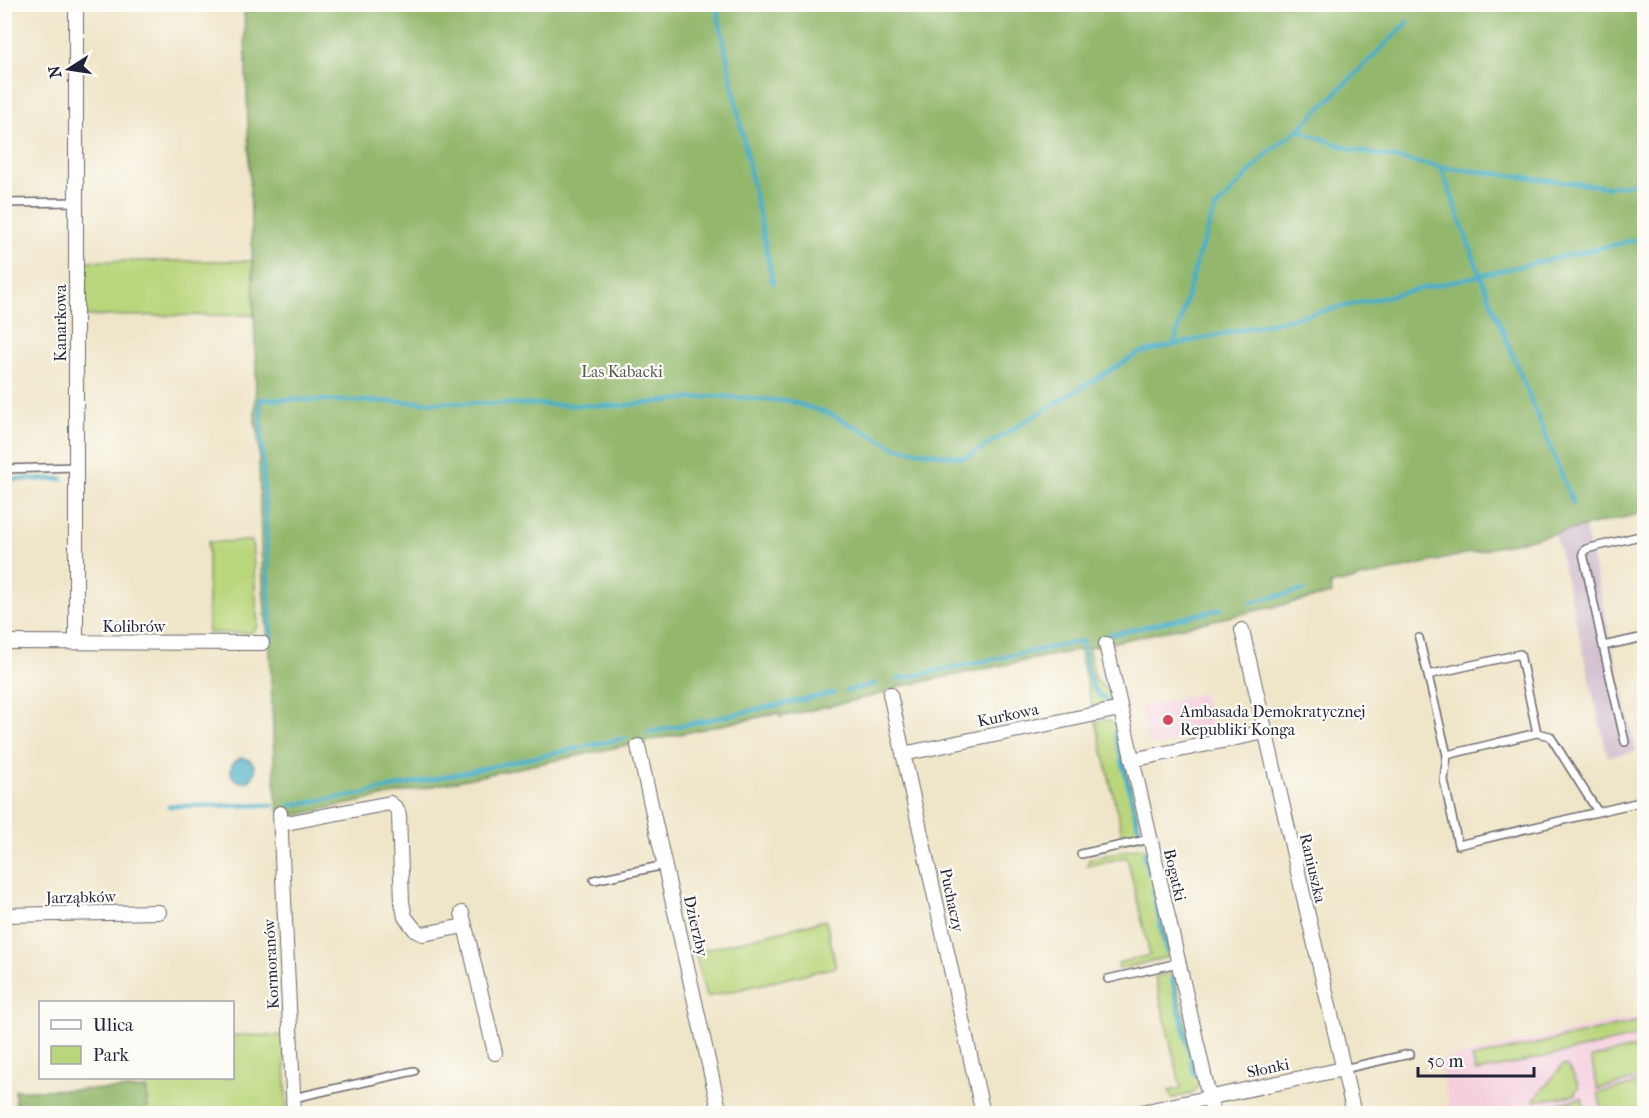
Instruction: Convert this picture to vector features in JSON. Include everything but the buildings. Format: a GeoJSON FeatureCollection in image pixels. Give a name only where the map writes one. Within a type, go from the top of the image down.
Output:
{"type":"FeatureCollection","features":[{"type":"Feature","properties":{"kind":"street","name":"Kanarkowa"},"geometry":{"type":"LineString","coordinates":[[76,4],[76,642]]}},
{"type":"Feature","properties":{"kind":"street","name":"Raniuszka"},"geometry":{"type":"LineString","coordinates":[[1242,630],[1354,1113]]}},
{"type":"Feature","properties":{"kind":"street","name":"Kolibrów"},"geometry":{"type":"LineString","coordinates":[[4,642],[262,643]]}},
{"type":"Feature","properties":{"kind":"street","name":"Bogatki"},"geometry":{"type":"LineString","coordinates":[[1106,644],[1213,1113]]}},
{"type":"Feature","properties":{"kind":"street","name":"Puchaczy"},"geometry":{"type":"LineString","coordinates":[[890,694],[983,1113]]}},
{"type":"Feature","properties":{"kind":"street","name":"Kurkowa"},"geometry":{"type":"LineString","coordinates":[[903,754],[1120,709]]}},
{"type":"Feature","properties":{"kind":"street"},"geometry":{"type":"LineString","coordinates":[[1132,760],[1265,732]]}},
{"type":"Feature","properties":{"kind":"street","name":"Dzierzby"},"geometry":{"type":"LineString","coordinates":[[638,746],[720,1113]]}},
{"type":"Feature","properties":{"kind":"street","name":"Kormoranów"},"geometry":{"type":"LineString","coordinates":[[294,1113],[280,819],[390,802],[397,809],[402,902],[405,917],[416,931],[423,934],[463,920],[495,1053]]}},
{"type":"Feature","properties":{"kind":"street","name":"Jarząbków"},"geometry":{"type":"LineString","coordinates":[[4,915],[159,912]]}},
{"type":"Feature","properties":{"kind":"street","name":"Słonki"},"geometry":{"type":"LineString","coordinates":[[1133,1113],[1343,1069]]}},
{"type":"Feature","properties":{"kind":"lane"},"geometry":{"type":"LineString","coordinates":[[4,203],[77,202]]}},
{"type":"Feature","properties":{"kind":"lane"},"geometry":{"type":"LineString","coordinates":[[4,469],[76,467]]}},
{"type":"Feature","properties":{"kind":"lane"},"geometry":{"type":"LineString","coordinates":[[1625,742],[1583,553],[1586,549],[1644,535]]}},
{"type":"Feature","properties":{"kind":"lane"},"geometry":{"type":"LineString","coordinates":[[1603,646],[1644,637]]}},
{"type":"Feature","properties":{"kind":"lane"},"geometry":{"type":"LineString","coordinates":[[1419,638],[1447,756],[1444,780],[1458,845],[1644,801]]}},
{"type":"Feature","properties":{"kind":"lane"},"geometry":{"type":"LineString","coordinates":[[1428,675],[1520,654],[1537,734]]}},
{"type":"Feature","properties":{"kind":"lane"},"geometry":{"type":"LineString","coordinates":[[1447,756],[1537,734],[1550,736],[1598,812]]}},
{"type":"Feature","properties":{"kind":"lane"},"geometry":{"type":"LineString","coordinates":[[1081,854],[1150,838]]}},
{"type":"Feature","properties":{"kind":"lane"},"geometry":{"type":"LineString","coordinates":[[594,880],[665,865]]}},
{"type":"Feature","properties":{"kind":"lane"},"geometry":{"type":"LineString","coordinates":[[1108,979],[1178,963]]}},
{"type":"Feature","properties":{"kind":"lane","name":"Słonki"},"geometry":{"type":"LineString","coordinates":[[1343,1069],[1410,1054]]}},
{"type":"Feature","properties":{"kind":"lane"},"geometry":{"type":"LineString","coordinates":[[293,1098],[414,1071]]}},
{"type":"Feature","properties":{"kind":"shaded area"},"geometry":{"type":"Polygon","coordinates":[[[1585,526],[1636,751],[1608,757],[1555,533],[1585,526]]]}},
{"type":"Feature","properties":{"kind":"shaded area"},"geometry":{"type":"Polygon","coordinates":[[[1203,693],[1212,733],[1154,746],[1149,744],[1140,707],[1203,693]]]}},
{"type":"Feature","properties":{"kind":"shaded area"},"geometry":{"type":"Polygon","coordinates":[[[1644,1015],[1644,1113],[1451,1113],[1439,1061],[1644,1015]]]}},
{"type":"Feature","properties":{"kind":"green space","name":"Las Kabacki"},"geometry":{"type":"Polygon","coordinates":[[[244,5],[1644,5],[1644,513],[1330,585],[1332,594],[1088,648],[901,686],[878,695],[780,717],[779,713],[292,816],[289,808],[278,810],[275,786],[270,651],[262,569],[258,431],[255,422],[256,369],[244,5]]]}},
{"type":"Feature","properties":{"kind":"green space"},"geometry":{"type":"Polygon","coordinates":[[[85,261],[253,261],[254,315],[85,316],[85,261]]]}},
{"type":"Feature","properties":{"kind":"green space"},"geometry":{"type":"Polygon","coordinates":[[[252,541],[258,626],[251,633],[208,633],[208,542],[252,541]]]}},
{"type":"Feature","properties":{"kind":"green space"},"geometry":{"type":"Polygon","coordinates":[[[1088,648],[1095,680],[1110,692],[1111,697],[1107,705],[1093,709],[1079,649],[1088,648]]]}},
{"type":"Feature","properties":{"kind":"green space"},"geometry":{"type":"Polygon","coordinates":[[[1106,720],[1117,727],[1141,831],[1139,838],[1124,841],[1096,722],[1106,720]]]}},
{"type":"Feature","properties":{"kind":"green space"},"geometry":{"type":"Polygon","coordinates":[[[1142,847],[1147,851],[1170,953],[1168,957],[1119,969],[1118,963],[1150,955],[1127,857],[1087,866],[1089,860],[1093,858],[1142,847]]]}},
{"type":"Feature","properties":{"kind":"green space"},"geometry":{"type":"Polygon","coordinates":[[[826,920],[836,967],[706,997],[695,952],[826,920]]]}},
{"type":"Feature","properties":{"kind":"green space"},"geometry":{"type":"Polygon","coordinates":[[[1171,973],[1175,978],[1200,1081],[1194,1092],[1172,1098],[1169,1091],[1181,1088],[1155,977],[1171,973]]]}},
{"type":"Feature","properties":{"kind":"green space"},"geometry":{"type":"Polygon","coordinates":[[[1644,1020],[1644,1035],[1476,1072],[1472,1058],[1644,1020]]]}},
{"type":"Feature","properties":{"kind":"green space"},"geometry":{"type":"Polygon","coordinates":[[[234,1035],[284,1036],[287,1113],[148,1113],[146,1079],[234,1079],[234,1035]]]}},
{"type":"Feature","properties":{"kind":"green space"},"geometry":{"type":"Polygon","coordinates":[[[1638,1047],[1644,1078],[1598,1089],[1591,1058],[1638,1047]]]}},
{"type":"Feature","properties":{"kind":"green space"},"geometry":{"type":"Polygon","coordinates":[[[1566,1065],[1579,1087],[1575,1092],[1576,1095],[1534,1101],[1534,1097],[1537,1097],[1562,1066],[1566,1065]]]}},
{"type":"Feature","properties":{"kind":"green space"},"geometry":{"type":"Polygon","coordinates":[[[1644,1082],[1644,1113],[1603,1113],[1598,1093],[1644,1082]]]}},
{"type":"Feature","properties":{"kind":"green space"},"geometry":{"type":"Polygon","coordinates":[[[146,1089],[148,1113],[16,1113],[15,1090],[146,1089]]]}},
{"type":"Feature","properties":{"kind":"green space"},"geometry":{"type":"Polygon","coordinates":[[[1582,1098],[1585,1113],[1517,1113],[1582,1098]]]}},
{"type":"Feature","properties":{"kind":"water"},"geometry":{"type":"Polygon","coordinates":[[[243,758],[252,761],[255,770],[252,779],[243,782],[234,779],[231,770],[234,761],[243,758]]]}},
{"type":"Feature","properties":{"kind":"waterway"},"geometry":{"type":"LineString","coordinates":[[716,4],[773,283]]}},
{"type":"Feature","properties":{"kind":"waterway"},"geometry":{"type":"LineString","coordinates":[[1298,130],[1408,22]]}},
{"type":"Feature","properties":{"kind":"waterway"},"geometry":{"type":"LineString","coordinates":[[1174,345],[1197,260],[1215,209],[1270,151],[1298,130],[1353,150],[1441,167],[1480,275],[1573,503]]}},
{"type":"Feature","properties":{"kind":"waterway"},"geometry":{"type":"LineString","coordinates":[[1441,167],[1608,187],[1644,182]]}},
{"type":"Feature","properties":{"kind":"waterway"},"geometry":{"type":"LineString","coordinates":[[271,641],[260,399],[617,406],[716,396],[789,401],[830,414],[897,448],[965,458],[1139,353],[1644,238]]}},
{"type":"Feature","properties":{"kind":"waterway"},"geometry":{"type":"LineString","coordinates":[[4,479],[62,479]]}},
{"type":"Feature","properties":{"kind":"waterway"},"geometry":{"type":"LineString","coordinates":[[1251,602],[1304,590]]}},
{"type":"Feature","properties":{"kind":"waterway"},"geometry":{"type":"LineString","coordinates":[[1109,635],[1221,609]]}},
{"type":"Feature","properties":{"kind":"waterway"},"geometry":{"type":"LineString","coordinates":[[898,679],[1082,641],[1091,683],[1099,695],[1105,698]]}},
{"type":"Feature","properties":{"kind":"waterway"},"geometry":{"type":"LineString","coordinates":[[846,691],[875,684]]}},
{"type":"Feature","properties":{"kind":"waterway"},"geometry":{"type":"LineString","coordinates":[[647,733],[834,693]]}},
{"type":"Feature","properties":{"kind":"waterway"},"geometry":{"type":"LineString","coordinates":[[1115,732],[1139,830]]}},
{"type":"Feature","properties":{"kind":"waterway"},"geometry":{"type":"LineString","coordinates":[[290,805],[357,795],[626,738]]}},
{"type":"Feature","properties":{"kind":"waterway"},"geometry":{"type":"LineString","coordinates":[[169,806],[273,805]]}},
{"type":"Feature","properties":{"kind":"waterway"},"geometry":{"type":"LineString","coordinates":[[1144,853],[1149,874]]}},
{"type":"Feature","properties":{"kind":"waterway"},"geometry":{"type":"LineString","coordinates":[[1153,892],[1166,951]]}},
{"type":"Feature","properties":{"kind":"waterway"},"geometry":{"type":"LineString","coordinates":[[1172,979],[1195,1076]]}},
{"type":"Feature","properties":{"kind":"place","name":"Ambasada Demokratycznej Republiki Konga"},"geometry":{"type":"Point","coordinates":[1168,720]}}]}
